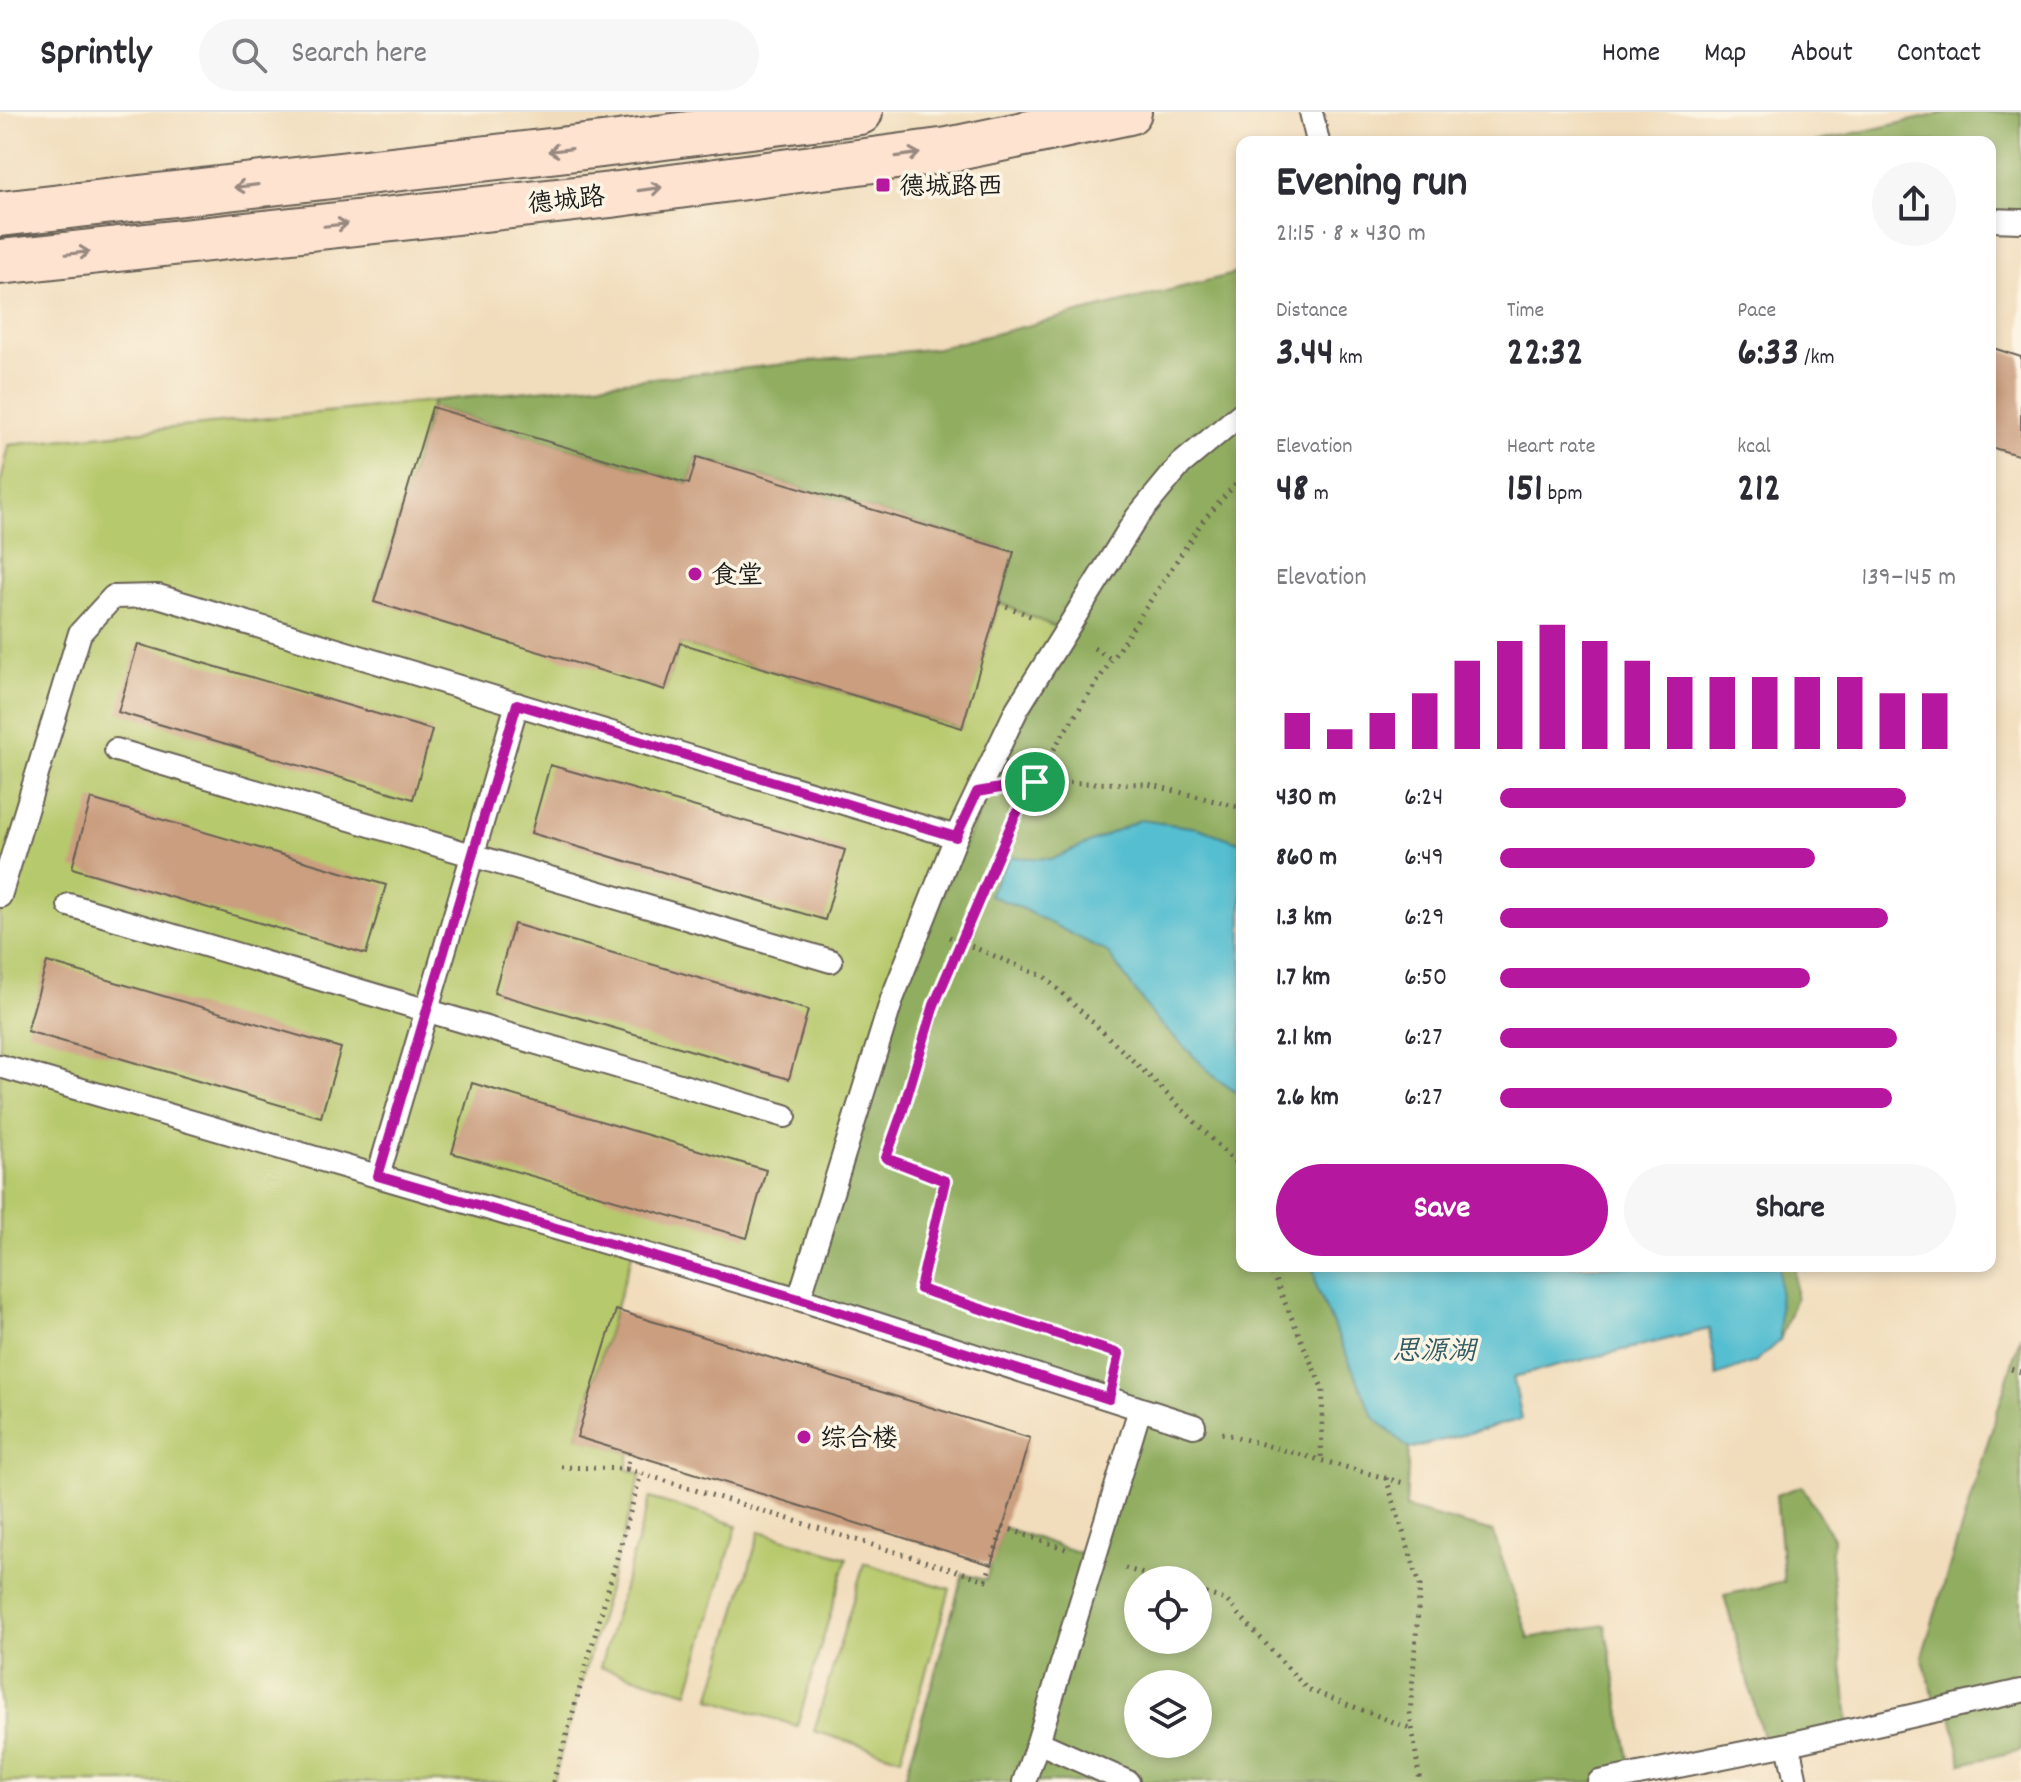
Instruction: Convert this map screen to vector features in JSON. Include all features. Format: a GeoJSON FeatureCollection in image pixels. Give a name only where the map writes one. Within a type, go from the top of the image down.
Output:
{"type":"FeatureCollection","features":[{"type":"Feature","properties":{"kind":"street","name":"德城路"},"geometry":{"type":"LineString","coordinates":[[0,214],[860,112]]}},
{"type":"Feature","properties":{"kind":"street","name":"德城路"},"geometry":{"type":"LineString","coordinates":[[0,262],[611,195],[948,150],[1129,112]]}},
{"type":"Feature","properties":{"kind":"lane"},"geometry":{"type":"LineString","coordinates":[[1311,112],[1317,136]]}},
{"type":"Feature","properties":{"kind":"lane"},"geometry":{"type":"LineString","coordinates":[[1996,220],[2021,221]]}},
{"type":"Feature","properties":{"kind":"lane"},"geometry":{"type":"LineString","coordinates":[[799,1299],[892,999],[956,837],[1017,709],[1137,517],[1181,464],[1236,418]]}},
{"type":"Feature","properties":{"kind":"lane"},"geometry":{"type":"LineString","coordinates":[[0,896],[80,633],[113,597],[158,596],[956,837]]}},
{"type":"Feature","properties":{"kind":"lane"},"geometry":{"type":"LineString","coordinates":[[378,1176],[517,704]]}},
{"type":"Feature","properties":{"kind":"lane"},"geometry":{"type":"LineString","coordinates":[[116,750],[831,961]]}},
{"type":"Feature","properties":{"kind":"lane"},"geometry":{"type":"LineString","coordinates":[[69,905],[785,1116]]}},
{"type":"Feature","properties":{"kind":"lane"},"geometry":{"type":"LineString","coordinates":[[0,1066],[799,1299],[1194,1426]]}},
{"type":"Feature","properties":{"kind":"lane"},"geometry":{"type":"LineString","coordinates":[[1024,1782],[1140,1409]]}},
{"type":"Feature","properties":{"kind":"lane"},"geometry":{"type":"LineString","coordinates":[[1599,1782],[1648,1777],[2021,1691]]}},
{"type":"Feature","properties":{"kind":"lane"},"geometry":{"type":"LineString","coordinates":[[1038,1742],[1128,1782]]}},
{"type":"Feature","properties":{"kind":"lane"},"geometry":{"type":"LineString","coordinates":[[1788,1744],[1796,1782]]}},
{"type":"Feature","properties":{"kind":"path"},"geometry":{"type":"LineString","coordinates":[[1109,1399],[1119,1354],[920,1289],[945,1181],[886,1158],[934,1005],[1015,816],[1063,734],[1204,519],[1236,484]]}},
{"type":"Feature","properties":{"kind":"path"},"geometry":{"type":"LineString","coordinates":[[977,792],[1035,782],[1148,784],[1236,806]]}},
{"type":"Feature","properties":{"kind":"path"},"geometry":{"type":"LineString","coordinates":[[921,926],[1045,977],[1236,1163]]}},
{"type":"Feature","properties":{"kind":"path"},"geometry":{"type":"LineString","coordinates":[[1272,1272],[1323,1390],[1321,1461]]}},
{"type":"Feature","properties":{"kind":"path"},"geometry":{"type":"LineString","coordinates":[[2011,1369],[2021,1372]]}},
{"type":"Feature","properties":{"kind":"path"},"geometry":{"type":"LineString","coordinates":[[1194,1426],[1407,1484]]}},
{"type":"Feature","properties":{"kind":"path"},"geometry":{"type":"LineString","coordinates":[[627,1469],[630,1453]]}},
{"type":"Feature","properties":{"kind":"path"},"geometry":{"type":"LineString","coordinates":[[561,1467],[627,1469],[986,1580],[1003,1527]]}},
{"type":"Feature","properties":{"kind":"path"},"geometry":{"type":"LineString","coordinates":[[553,1782],[641,1474]]}},
{"type":"Feature","properties":{"kind":"path"},"geometry":{"type":"LineString","coordinates":[[1386,1478],[1420,1585],[1410,1714],[1420,1782]]}},
{"type":"Feature","properties":{"kind":"path"},"geometry":{"type":"LineString","coordinates":[[1212,1596],[1226,1600],[1307,1689],[1412,1729]]}},
{"type":"Feature","properties":{"kind":"green space"},"geometry":{"type":"Polygon","coordinates":[[[1949,112],[2021,112],[2021,221],[1996,221],[1996,136],[1842,136],[1949,112]]]}},
{"type":"Feature","properties":{"kind":"green space"},"geometry":{"type":"Polygon","coordinates":[[[1236,274],[1236,1272],[1795,1272],[1796,1297],[1780,1340],[1717,1376],[1709,1329],[1513,1377],[1522,1419],[1409,1449],[1406,1508],[1493,1532],[1529,1638],[1605,1625],[1632,1775],[1620,1782],[904,1782],[963,1574],[986,1580],[1003,1527],[1095,1558],[1140,1410],[799,1299],[892,999],[1065,631],[999,603],[1013,552],[697,457],[689,484],[432,407],[433,401],[938,348],[1236,274]]]}},
{"type":"Feature","properties":{"kind":"green space"},"geometry":{"type":"Polygon","coordinates":[[[433,401],[376,595],[665,690],[680,643],[961,728],[999,603],[1065,631],[799,1299],[633,1251],[577,1436],[630,1453],[627,1469],[641,1474],[553,1782],[0,1782],[0,486],[9,445],[433,401]]]}},
{"type":"Feature","properties":{"kind":"green space"},"geometry":{"type":"Polygon","coordinates":[[[2021,1334],[2021,1677],[1934,1699],[1922,1656],[2021,1334]]]}},
{"type":"Feature","properties":{"kind":"green space"},"geometry":{"type":"Polygon","coordinates":[[[1802,1486],[1833,1538],[1831,1561],[1849,1729],[1766,1748],[1724,1595],[1784,1582],[1776,1495],[1802,1486]]]}},
{"type":"Feature","properties":{"kind":"green space"},"geometry":{"type":"Polygon","coordinates":[[[650,1498],[737,1525],[688,1692],[600,1667],[650,1498]]]}},
{"type":"Feature","properties":{"kind":"green space"},"geometry":{"type":"Polygon","coordinates":[[[760,1531],[847,1558],[797,1726],[710,1699],[760,1531]]]}},
{"type":"Feature","properties":{"kind":"green space"},"geometry":{"type":"Polygon","coordinates":[[[864,1563],[950,1589],[901,1758],[814,1731],[864,1563]]]}},
{"type":"Feature","properties":{"kind":"green space"},"geometry":{"type":"Polygon","coordinates":[[[2021,1691],[2021,1750],[1962,1764],[1949,1707],[2021,1691]]]}},
{"type":"Feature","properties":{"kind":"water"},"geometry":{"type":"Polygon","coordinates":[[[1140,820],[1198,828],[1236,841],[1236,1092],[1217,1079],[1155,1018],[1107,952],[989,895],[1011,857],[1053,859],[1140,820]]]}},
{"type":"Feature","properties":{"kind":"water","name":"思源湖"},"geometry":{"type":"Polygon","coordinates":[[[1314,1272],[1779,1272],[1780,1340],[1755,1362],[1717,1376],[1709,1329],[1513,1377],[1522,1419],[1409,1449],[1374,1417],[1317,1289],[1314,1272]]]}},
{"type":"Feature","properties":{"kind":"building"},"geometry":{"type":"Polygon","coordinates":[[[1996,349],[2021,357],[2021,456],[1996,449],[1996,349]]]}},
{"type":"Feature","properties":{"kind":"building","name":"食堂"},"geometry":{"type":"Polygon","coordinates":[[[432,407],[689,484],[697,457],[1014,552],[962,728],[680,643],[665,690],[374,602],[432,407]]]}},
{"type":"Feature","properties":{"kind":"building"},"geometry":{"type":"Polygon","coordinates":[[[138,644],[432,730],[413,799],[118,712],[138,644]]]}},
{"type":"Feature","properties":{"kind":"building"},"geometry":{"type":"Polygon","coordinates":[[[550,765],[845,850],[825,920],[531,833],[550,765]]]}},
{"type":"Feature","properties":{"kind":"building"},"geometry":{"type":"Polygon","coordinates":[[[91,799],[386,885],[366,954],[72,868],[91,799]]]}},
{"type":"Feature","properties":{"kind":"building"},"geometry":{"type":"Polygon","coordinates":[[[514,924],[808,1010],[789,1079],[494,993],[514,924]]]}},
{"type":"Feature","properties":{"kind":"building"},"geometry":{"type":"Polygon","coordinates":[[[47,962],[341,1048],[321,1117],[27,1031],[47,962]]]}},
{"type":"Feature","properties":{"kind":"building"},"geometry":{"type":"Polygon","coordinates":[[[472,1083],[766,1170],[747,1238],[452,1153],[472,1083]]]}},
{"type":"Feature","properties":{"kind":"building","name":"综合楼"},"geometry":{"type":"Polygon","coordinates":[[[616,1310],[1030,1438],[992,1565],[577,1437],[616,1310]]]}},
{"type":"Feature","properties":{"kind":"place","name":"德城路西"},"geometry":{"type":"Point","coordinates":[883,185]}},
{"type":"Feature","properties":{"kind":"place","name":"食堂"},"geometry":{"type":"Point","coordinates":[695,574]}},
{"type":"Feature","properties":{"kind":"place","name":"综合楼"},"geometry":{"type":"Point","coordinates":[804,1437]}},
{"type":"Feature","properties":{"kind":"route"},"geometry":{"type":"LineString","coordinates":[[517,704],[956,837],[977,792],[1035,782],[1015,816],[934,1005],[886,1158],[945,1181],[920,1289],[1119,1354],[1109,1399],[799,1299],[378,1176],[517,704]]}}]}
